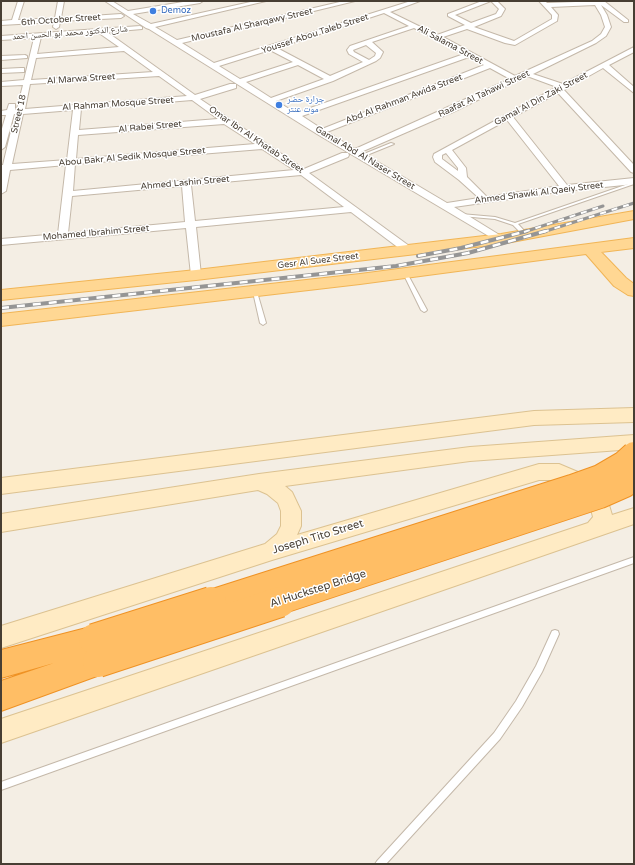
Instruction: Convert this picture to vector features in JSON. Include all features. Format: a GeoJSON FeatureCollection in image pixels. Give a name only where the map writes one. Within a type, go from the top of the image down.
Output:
{"type":"FeatureCollection","features":[{"type":"Feature","properties":{"kind":"highway","name":"Al Huckstep Bridge"},"geometry":{"type":"LineString","coordinates":[[1,664],[94,639],[572,487],[600,477],[624,464],[634,454]]}},
{"type":"Feature","properties":{"kind":"highway","name":"Al Huckstep Bridge"},"geometry":{"type":"LineString","coordinates":[[1,696],[98,662],[600,496],[625,485],[634,478]]}},
{"type":"Feature","properties":{"kind":"main road","name":"Gesr Al Suez Street"},"geometry":{"type":"LineString","coordinates":[[1,295],[196,275],[495,240],[634,215]]}},
{"type":"Feature","properties":{"kind":"main road"},"geometry":{"type":"LineString","coordinates":[[1,320],[255,292],[634,243]]}},
{"type":"Feature","properties":{"kind":"main road"},"geometry":{"type":"LineString","coordinates":[[589,248],[620,282],[634,291]]}},
{"type":"Feature","properties":{"kind":"main road"},"geometry":{"type":"LineString","coordinates":[[1,486],[534,418],[634,415]]}},
{"type":"Feature","properties":{"kind":"main road"},"geometry":{"type":"LineString","coordinates":[[1,523],[259,482],[470,454],[634,442]]}},
{"type":"Feature","properties":{"kind":"main road","name":"Joseph Tito Street"},"geometry":{"type":"LineString","coordinates":[[1,636],[272,551],[538,472],[559,472],[578,480],[594,493],[600,501],[603,519],[595,529]]}},
{"type":"Feature","properties":{"kind":"main road"},"geometry":{"type":"LineString","coordinates":[[259,482],[274,488],[285,498],[291,511],[291,526],[285,540],[272,551]]}},
{"type":"Feature","properties":{"kind":"main road"},"geometry":{"type":"LineString","coordinates":[[1,731],[634,516]]}},
{"type":"Feature","properties":{"kind":"street"},"geometry":{"type":"LineString","coordinates":[[14,23],[21,1]]}},
{"type":"Feature","properties":{"kind":"street"},"geometry":{"type":"LineString","coordinates":[[54,35],[61,1]]}},
{"type":"Feature","properties":{"kind":"street","name":"Gamal Abd Al Naser Street"},"geometry":{"type":"LineString","coordinates":[[100,1],[236,84],[345,155],[495,240]]}},
{"type":"Feature","properties":{"kind":"street","name":"Gamal Abd Al Naser Street"},"geometry":{"type":"LineString","coordinates":[[108,1],[123,14]]}},
{"type":"Feature","properties":{"kind":"street"},"geometry":{"type":"LineString","coordinates":[[196,1],[219,16]]}},
{"type":"Feature","properties":{"kind":"street","name":"6th October Street"},"geometry":{"type":"LineString","coordinates":[[1,23],[123,14],[196,1]]}},
{"type":"Feature","properties":{"kind":"street","name":"شارع الدكتور محمد ابو الحسن احمد"},"geometry":{"type":"LineString","coordinates":[[1,38],[144,28],[263,1]]}},
{"type":"Feature","properties":{"kind":"street"},"geometry":{"type":"LineString","coordinates":[[317,1],[328,7]]}},
{"type":"Feature","properties":{"kind":"street","name":"Moustafa Al Sharqawy Street"},"geometry":{"type":"LineString","coordinates":[[175,43],[352,1]]}},
{"type":"Feature","properties":{"kind":"street","name":"Youssef Abou Taleb Street"},"geometry":{"type":"LineString","coordinates":[[212,66],[417,1]]}},
{"type":"Feature","properties":{"kind":"street"},"geometry":{"type":"LineString","coordinates":[[488,1],[450,15],[470,26],[507,42],[518,42],[555,20],[555,15],[544,3]]}},
{"type":"Feature","properties":{"kind":"street"},"geometry":{"type":"LineString","coordinates":[[438,37],[499,15],[502,9],[495,1]]}},
{"type":"Feature","properties":{"kind":"street"},"geometry":{"type":"LineString","coordinates":[[544,3],[600,2],[626,21]]}},
{"type":"Feature","properties":{"kind":"street"},"geometry":{"type":"LineString","coordinates":[[600,2],[604,15],[613,25]]}},
{"type":"Feature","properties":{"kind":"street","name":"Ali Salama Street"},"geometry":{"type":"LineString","coordinates":[[384,11],[438,37],[515,79]]}},
{"type":"Feature","properties":{"kind":"street","name":"Raafat Al Tahawi Street"},"geometry":{"type":"LineString","coordinates":[[357,154],[594,42],[604,35],[613,25],[634,20]]}},
{"type":"Feature","properties":{"kind":"street"},"geometry":{"type":"LineString","coordinates":[[232,24],[239,28]]}},
{"type":"Feature","properties":{"kind":"street"},"geometry":{"type":"LineString","coordinates":[[368,62],[351,53],[350,50],[352,47],[414,26]]}},
{"type":"Feature","properties":{"kind":"street","name":"Gamal Abd Al Naser Street"},"geometry":{"type":"LineString","coordinates":[[144,28],[175,43],[212,66],[236,84],[295,116],[460,215],[495,240]]}},
{"type":"Feature","properties":{"kind":"street","name":"Omar Ibn Al Khatab Street"},"geometry":{"type":"LineString","coordinates":[[102,32],[226,121],[303,172],[408,250]]}},
{"type":"Feature","properties":{"kind":"street","name":"Street 18"},"geometry":{"type":"LineString","coordinates":[[1,191],[4,168],[27,82],[29,56],[34,36]]}},
{"type":"Feature","properties":{"kind":"street"},"geometry":{"type":"LineString","coordinates":[[269,101],[330,79],[380,55],[378,49],[368,43],[370,41]]}},
{"type":"Feature","properties":{"kind":"street"},"geometry":{"type":"LineString","coordinates":[[272,48],[330,79]]}},
{"type":"Feature","properties":{"kind":"street","name":"Gamal Al Din Zaki Street"},"geometry":{"type":"LineString","coordinates":[[447,149],[634,49]]}},
{"type":"Feature","properties":{"kind":"street"},"geometry":{"type":"LineString","coordinates":[[1,58],[126,50]]}},
{"type":"Feature","properties":{"kind":"street"},"geometry":{"type":"LineString","coordinates":[[295,116],[469,55]]}},
{"type":"Feature","properties":{"kind":"street","name":"Street 18"},"geometry":{"type":"LineString","coordinates":[[2,141],[21,70],[29,56]]}},
{"type":"Feature","properties":{"kind":"street","name":"Al Rahman Mosque Street"},"geometry":{"type":"LineString","coordinates":[[1,113],[195,98],[300,62]]}},
{"type":"Feature","properties":{"kind":"street"},"geometry":{"type":"LineString","coordinates":[[604,65],[634,92]]}},
{"type":"Feature","properties":{"kind":"street","name":"Abd Al Rahman Awida Street"},"geometry":{"type":"LineString","coordinates":[[320,132],[489,66]]}},
{"type":"Feature","properties":{"kind":"street"},"geometry":{"type":"LineString","coordinates":[[1,71],[21,70]]}},
{"type":"Feature","properties":{"kind":"street","name":"Al Marwa Street"},"geometry":{"type":"LineString","coordinates":[[1,84],[16,90],[27,82],[160,74]]}},
{"type":"Feature","properties":{"kind":"street"},"geometry":{"type":"LineString","coordinates":[[527,74],[561,88],[634,170]]}},
{"type":"Feature","properties":{"kind":"street"},"geometry":{"type":"LineString","coordinates":[[63,236],[77,108]]}},
{"type":"Feature","properties":{"kind":"street"},"geometry":{"type":"LineString","coordinates":[[508,116],[565,188]]}},
{"type":"Feature","properties":{"kind":"street","name":"Al Rabei Street"},"geometry":{"type":"LineString","coordinates":[[74,133],[226,121]]}},
{"type":"Feature","properties":{"kind":"street","name":"Abou Bakr Al Sedik Mosque Street"},"geometry":{"type":"LineString","coordinates":[[4,168],[263,146]]}},
{"type":"Feature","properties":{"kind":"street"},"geometry":{"type":"LineString","coordinates":[[462,178],[462,168],[447,149],[438,154],[438,160],[462,178],[484,199]]}},
{"type":"Feature","properties":{"kind":"street"},"geometry":{"type":"LineString","coordinates":[[303,172],[345,155]]}},
{"type":"Feature","properties":{"kind":"street","name":"Ahmed Lashin Street"},"geometry":{"type":"LineString","coordinates":[[68,194],[303,172]]}},
{"type":"Feature","properties":{"kind":"street","name":"Ahmed Shawki Al Qaeiy Street"},"geometry":{"type":"LineString","coordinates":[[445,206],[565,188],[634,182]]}},
{"type":"Feature","properties":{"kind":"street"},"geometry":{"type":"LineString","coordinates":[[186,184],[196,275]]}},
{"type":"Feature","properties":{"kind":"street","name":"Mohamed Ibrahim Street"},"geometry":{"type":"LineString","coordinates":[[1,242],[354,209]]}},
{"type":"Feature","properties":{"kind":"lane"},"geometry":{"type":"LineString","coordinates":[[357,154],[392,144]]}},
{"type":"Feature","properties":{"kind":"lane"},"geometry":{"type":"LineString","coordinates":[[515,224],[634,182]]}},
{"type":"Feature","properties":{"kind":"lane"},"geometry":{"type":"LineString","coordinates":[[460,215],[495,218],[515,224],[526,235]]}},
{"type":"Feature","properties":{"kind":"lane"},"geometry":{"type":"LineString","coordinates":[[405,273],[424,310]]}},
{"type":"Feature","properties":{"kind":"lane"},"geometry":{"type":"LineString","coordinates":[[255,292],[263,322]]}},
{"type":"Feature","properties":{"kind":"lane"},"geometry":{"type":"LineString","coordinates":[[1,786],[634,560]]}},
{"type":"Feature","properties":{"kind":"lane"},"geometry":{"type":"LineString","coordinates":[[380,864],[497,736],[519,704],[539,669],[555,634]]}},
{"type":"Feature","properties":{"kind":"railway"},"geometry":{"type":"LineString","coordinates":[[543,232],[634,203]]}},
{"type":"Feature","properties":{"kind":"railway"},"geometry":{"type":"LineString","coordinates":[[524,232],[603,206]]}},
{"type":"Feature","properties":{"kind":"railway"},"geometry":{"type":"LineString","coordinates":[[418,256],[461,248],[527,231]]}},
{"type":"Feature","properties":{"kind":"railway"},"geometry":{"type":"LineString","coordinates":[[1,308],[396,266],[468,253],[546,231]]}},
{"type":"Feature","properties":{"kind":"place","name":"Demoz"},"geometry":{"type":"Point","coordinates":[153,11]}},
{"type":"Feature","properties":{"kind":"place","name":"جزارة حضر موت عنتر"},"geometry":{"type":"Point","coordinates":[279,105]}}]}
